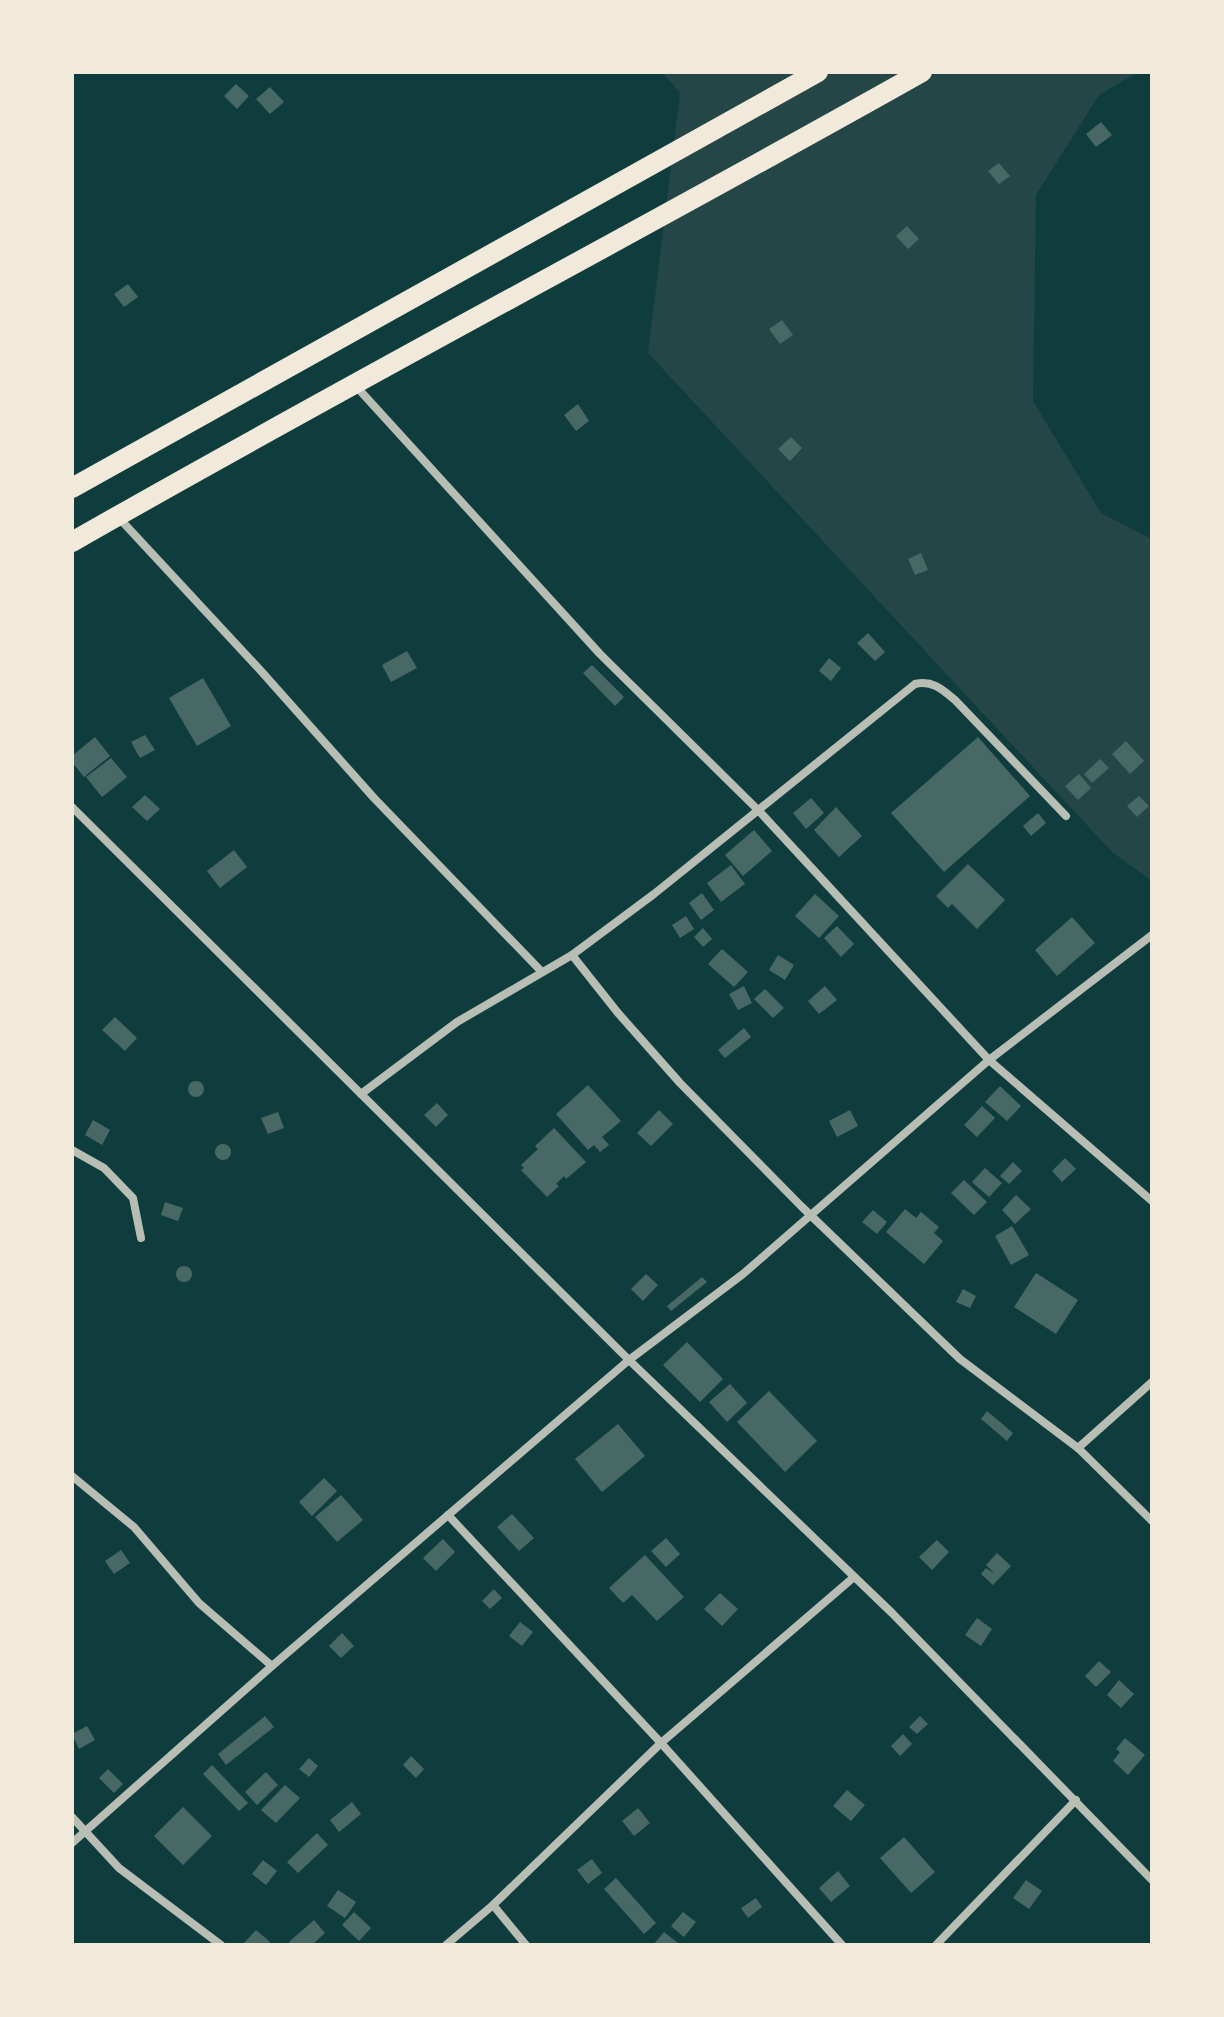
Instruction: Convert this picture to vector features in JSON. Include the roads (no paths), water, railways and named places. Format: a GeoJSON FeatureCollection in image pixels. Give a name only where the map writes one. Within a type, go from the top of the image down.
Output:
{"type":"FeatureCollection","features":[{"type":"Feature","properties":{"kind":"highway"},"geometry":{"type":"LineString","coordinates":[[72,488],[818,72]]}},
{"type":"Feature","properties":{"kind":"highway"},"geometry":{"type":"LineString","coordinates":[[72,542],[922,72]]}},
{"type":"Feature","properties":{"kind":"street"},"geometry":{"type":"LineString","coordinates":[[354,384],[600,654],[759,811],[989,1060],[1152,1201]]}},
{"type":"Feature","properties":{"kind":"street"},"geometry":{"type":"LineString","coordinates":[[117,516],[374,798],[541,971]]}},
{"type":"Feature","properties":{"kind":"street"},"geometry":{"type":"LineString","coordinates":[[361,1094],[457,1022],[572,955],[759,811],[915,684],[926,682],[941,688],[955,700],[1066,816]]}},
{"type":"Feature","properties":{"kind":"street"},"geometry":{"type":"LineString","coordinates":[[72,807],[629,1360],[854,1577],[1152,1880]]}},
{"type":"Feature","properties":{"kind":"street"},"geometry":{"type":"LineString","coordinates":[[72,1843],[272,1666],[629,1360],[743,1274],[989,1060],[1152,935]]}},
{"type":"Feature","properties":{"kind":"street"},"geometry":{"type":"LineString","coordinates":[[572,955],[680,1083],[810,1215],[960,1359],[1078,1448],[1152,1521]]}},
{"type":"Feature","properties":{"kind":"street"},"geometry":{"type":"LineString","coordinates":[[72,1150],[104,1168],[133,1198],[141,1238]]}},
{"type":"Feature","properties":{"kind":"street"},"geometry":{"type":"LineString","coordinates":[[1078,1448],[1152,1382]]}},
{"type":"Feature","properties":{"kind":"street"},"geometry":{"type":"LineString","coordinates":[[72,1476],[134,1527],[199,1603],[272,1666]]}},
{"type":"Feature","properties":{"kind":"street"},"geometry":{"type":"LineString","coordinates":[[448,1515],[661,1743],[842,1945]]}},
{"type":"Feature","properties":{"kind":"street"},"geometry":{"type":"LineString","coordinates":[[446,1945],[493,1905],[661,1743],[854,1577]]}},
{"type":"Feature","properties":{"kind":"street"},"geometry":{"type":"LineString","coordinates":[[936,1945],[1076,1800]]}},
{"type":"Feature","properties":{"kind":"street"},"geometry":{"type":"LineString","coordinates":[[72,1817],[119,1868],[221,1945]]}},
{"type":"Feature","properties":{"kind":"street"},"geometry":{"type":"LineString","coordinates":[[493,1905],[526,1945]]}}]}
